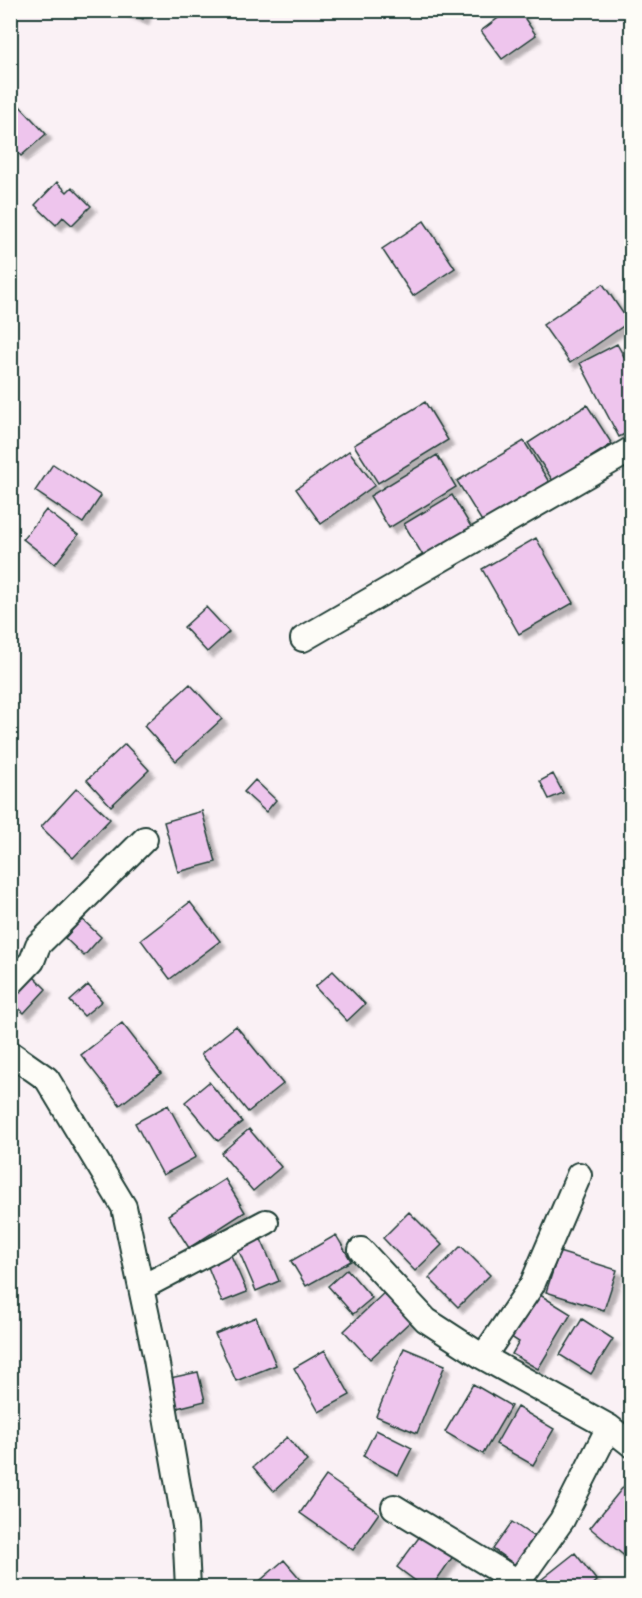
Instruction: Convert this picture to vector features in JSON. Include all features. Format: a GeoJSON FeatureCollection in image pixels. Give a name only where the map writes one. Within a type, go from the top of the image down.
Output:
{"type":"FeatureCollection","features":[{"type":"Feature","properties":{"kind":"street"},"geometry":{"type":"LineString","coordinates":[[303,639],[632,449]]}},
{"type":"Feature","properties":{"kind":"street"},"geometry":{"type":"LineString","coordinates":[[10,984],[32,961],[38,945],[145,839]]}},
{"type":"Feature","properties":{"kind":"street"},"geometry":{"type":"LineString","coordinates":[[10,1053],[47,1079],[123,1207],[156,1359],[185,1526],[188,1587]]}},
{"type":"Feature","properties":{"kind":"street"},"geometry":{"type":"LineString","coordinates":[[483,1357],[532,1285],[579,1175]]}},
{"type":"Feature","properties":{"kind":"street"},"geometry":{"type":"LineString","coordinates":[[141,1288],[266,1222]]}},
{"type":"Feature","properties":{"kind":"street"},"geometry":{"type":"LineString","coordinates":[[361,1250],[426,1320],[483,1357],[609,1427],[632,1445]]}},
{"type":"Feature","properties":{"kind":"street"},"geometry":{"type":"LineString","coordinates":[[394,1507],[521,1585],[562,1520],[609,1427]]}},
{"type":"Feature","properties":{"kind":"building"},"geometry":{"type":"Polygon","coordinates":[[[121,10],[146,10],[143,19],[121,10]]]}},
{"type":"Feature","properties":{"kind":"building"},"geometry":{"type":"Polygon","coordinates":[[[509,10],[519,10],[536,35],[502,59],[481,31],[509,10]]]}},
{"type":"Feature","properties":{"kind":"building"},"geometry":{"type":"Polygon","coordinates":[[[17,103],[46,134],[21,156],[10,144],[10,109],[17,103]]]}},
{"type":"Feature","properties":{"kind":"building"},"geometry":{"type":"Polygon","coordinates":[[[57,182],[67,192],[72,187],[91,206],[72,225],[63,217],[56,225],[35,205],[57,182]]]}},
{"type":"Feature","properties":{"kind":"building"},"geometry":{"type":"Polygon","coordinates":[[[424,221],[455,268],[413,296],[382,249],[424,221]]]}},
{"type":"Feature","properties":{"kind":"building"},"geometry":{"type":"Polygon","coordinates":[[[603,284],[629,322],[570,363],[543,325],[603,284]]]}},
{"type":"Feature","properties":{"kind":"building"},"geometry":{"type":"Polygon","coordinates":[[[617,344],[632,371],[632,430],[619,437],[580,363],[617,344]]]}},
{"type":"Feature","properties":{"kind":"building"},"geometry":{"type":"Polygon","coordinates":[[[425,402],[448,440],[378,483],[354,445],[425,402]]]}},
{"type":"Feature","properties":{"kind":"building"},"geometry":{"type":"Polygon","coordinates":[[[587,405],[612,444],[553,481],[528,443],[587,405]]]}},
{"type":"Feature","properties":{"kind":"building"},"geometry":{"type":"Polygon","coordinates":[[[524,441],[549,482],[483,523],[457,481],[524,441]]]}},
{"type":"Feature","properties":{"kind":"building"},"geometry":{"type":"Polygon","coordinates":[[[349,451],[375,485],[321,524],[296,489],[349,451]]]}},
{"type":"Feature","properties":{"kind":"building"},"geometry":{"type":"Polygon","coordinates":[[[437,455],[456,487],[389,528],[370,496],[437,455]]]}},
{"type":"Feature","properties":{"kind":"building"},"geometry":{"type":"Polygon","coordinates":[[[53,464],[101,496],[83,523],[35,491],[53,464]]]}},
{"type":"Feature","properties":{"kind":"building"},"geometry":{"type":"Polygon","coordinates":[[[452,495],[473,530],[425,559],[404,524],[452,495]]]}},
{"type":"Feature","properties":{"kind":"building"},"geometry":{"type":"Polygon","coordinates":[[[46,510],[78,535],[55,564],[23,539],[46,510]]]}},
{"type":"Feature","properties":{"kind":"building"},"geometry":{"type":"Polygon","coordinates":[[[536,538],[573,603],[519,634],[482,569],[536,538]]]}},
{"type":"Feature","properties":{"kind":"building"},"geometry":{"type":"Polygon","coordinates":[[[206,607],[229,632],[207,652],[184,627],[206,607]]]}},
{"type":"Feature","properties":{"kind":"building"},"geometry":{"type":"Polygon","coordinates":[[[190,684],[222,719],[176,761],[144,726],[190,684]]]}},
{"type":"Feature","properties":{"kind":"building"},"geometry":{"type":"Polygon","coordinates":[[[125,744],[149,770],[111,806],[87,780],[125,744]]]}},
{"type":"Feature","properties":{"kind":"building"},"geometry":{"type":"Polygon","coordinates":[[[553,774],[563,793],[549,799],[540,781],[553,774]]]}},
{"type":"Feature","properties":{"kind":"building"},"geometry":{"type":"Polygon","coordinates":[[[255,780],[276,800],[266,812],[244,792],[255,780]]]}},
{"type":"Feature","properties":{"kind":"building"},"geometry":{"type":"Polygon","coordinates":[[[77,788],[110,819],[73,858],[41,827],[77,788]]]}},
{"type":"Feature","properties":{"kind":"building"},"geometry":{"type":"Polygon","coordinates":[[[202,811],[216,862],[178,872],[164,822],[202,811]]]}},
{"type":"Feature","properties":{"kind":"building"},"geometry":{"type":"Polygon","coordinates":[[[190,902],[220,941],[170,979],[141,940],[190,902]]]}},
{"type":"Feature","properties":{"kind":"building"},"geometry":{"type":"Polygon","coordinates":[[[82,919],[101,937],[84,956],[65,938],[82,919]]]}},
{"type":"Feature","properties":{"kind":"building"},"geometry":{"type":"Polygon","coordinates":[[[333,971],[365,1004],[347,1021],[315,987],[333,971]]]}},
{"type":"Feature","properties":{"kind":"building"},"geometry":{"type":"Polygon","coordinates":[[[29,972],[46,989],[24,1013],[10,1000],[10,991],[29,972]]]}},
{"type":"Feature","properties":{"kind":"building"},"geometry":{"type":"Polygon","coordinates":[[[88,985],[102,1001],[84,1016],[70,1001],[88,985]]]}},
{"type":"Feature","properties":{"kind":"building"},"geometry":{"type":"Polygon","coordinates":[[[122,1023],[161,1073],[120,1105],[81,1055],[122,1023]]]}},
{"type":"Feature","properties":{"kind":"building"},"geometry":{"type":"Polygon","coordinates":[[[236,1026],[283,1084],[248,1112],[201,1054],[236,1026]]]}},
{"type":"Feature","properties":{"kind":"building"},"geometry":{"type":"Polygon","coordinates":[[[209,1082],[242,1122],[218,1141],[185,1102],[209,1082]]]}},
{"type":"Feature","properties":{"kind":"building"},"geometry":{"type":"Polygon","coordinates":[[[168,1105],[196,1157],[163,1175],[135,1123],[168,1105]]]}},
{"type":"Feature","properties":{"kind":"building"},"geometry":{"type":"Polygon","coordinates":[[[249,1129],[281,1167],[253,1191],[221,1153],[249,1129]]]}},
{"type":"Feature","properties":{"kind":"building"},"geometry":{"type":"Polygon","coordinates":[[[225,1179],[245,1212],[189,1248],[168,1215],[225,1179]]]}},
{"type":"Feature","properties":{"kind":"building"},"geometry":{"type":"Polygon","coordinates":[[[409,1212],[442,1245],[415,1271],[383,1238],[409,1212]]]}},
{"type":"Feature","properties":{"kind":"building"},"geometry":{"type":"Polygon","coordinates":[[[336,1235],[351,1261],[306,1286],[291,1261],[336,1235]]]}},
{"type":"Feature","properties":{"kind":"building"},"geometry":{"type":"Polygon","coordinates":[[[261,1239],[279,1281],[256,1291],[238,1249],[261,1239]]]}},
{"type":"Feature","properties":{"kind":"building"},"geometry":{"type":"Polygon","coordinates":[[[461,1246],[490,1275],[458,1307],[429,1278],[461,1246]]]}},
{"type":"Feature","properties":{"kind":"building"},"geometry":{"type":"Polygon","coordinates":[[[559,1252],[617,1270],[604,1310],[546,1292],[559,1252]]]}},
{"type":"Feature","properties":{"kind":"building"},"geometry":{"type":"Polygon","coordinates":[[[230,1253],[247,1292],[222,1302],[206,1262],[230,1253]]]}},
{"type":"Feature","properties":{"kind":"building"},"geometry":{"type":"Polygon","coordinates":[[[347,1269],[372,1298],[353,1314],[328,1286],[347,1269]]]}},
{"type":"Feature","properties":{"kind":"building"},"geometry":{"type":"Polygon","coordinates":[[[387,1290],[414,1318],[370,1359],[344,1331],[387,1290]]]}},
{"type":"Feature","properties":{"kind":"building"},"geometry":{"type":"Polygon","coordinates":[[[537,1293],[571,1314],[538,1369],[512,1354],[519,1342],[511,1337],[537,1293]]]}},
{"type":"Feature","properties":{"kind":"building"},"geometry":{"type":"Polygon","coordinates":[[[256,1317],[276,1365],[236,1381],[215,1334],[256,1317]]]}},
{"type":"Feature","properties":{"kind":"building"},"geometry":{"type":"Polygon","coordinates":[[[582,1319],[613,1339],[591,1374],[560,1355],[582,1319]]]}},
{"type":"Feature","properties":{"kind":"building"},"geometry":{"type":"Polygon","coordinates":[[[404,1348],[445,1365],[417,1433],[376,1416],[404,1348]]]}},
{"type":"Feature","properties":{"kind":"building"},"geometry":{"type":"Polygon","coordinates":[[[325,1350],[350,1395],[319,1412],[294,1368],[325,1350]]]}},
{"type":"Feature","properties":{"kind":"building"},"geometry":{"type":"Polygon","coordinates":[[[198,1372],[205,1401],[177,1408],[170,1378],[198,1372]]]}},
{"type":"Feature","properties":{"kind":"building"},"geometry":{"type":"Polygon","coordinates":[[[473,1384],[511,1406],[483,1454],[445,1432],[473,1384]]]}},
{"type":"Feature","properties":{"kind":"building"},"geometry":{"type":"Polygon","coordinates":[[[517,1407],[554,1429],[533,1465],[496,1444],[517,1407]]]}},
{"type":"Feature","properties":{"kind":"building"},"geometry":{"type":"Polygon","coordinates":[[[376,1430],[412,1448],[398,1475],[363,1456],[376,1430]]]}},
{"type":"Feature","properties":{"kind":"building"},"geometry":{"type":"Polygon","coordinates":[[[287,1437],[307,1461],[274,1491],[253,1467],[287,1437]]]}},
{"type":"Feature","properties":{"kind":"building"},"geometry":{"type":"Polygon","coordinates":[[[326,1476],[379,1513],[353,1550],[300,1513],[326,1476]]]}},
{"type":"Feature","properties":{"kind":"building"},"geometry":{"type":"Polygon","coordinates":[[[624,1486],[632,1492],[632,1552],[627,1558],[590,1528],[624,1486]]]}},
{"type":"Feature","properties":{"kind":"building"},"geometry":{"type":"Polygon","coordinates":[[[512,1522],[540,1541],[521,1569],[493,1549],[512,1522]]]}},
{"type":"Feature","properties":{"kind":"building"},"geometry":{"type":"Polygon","coordinates":[[[423,1532],[454,1555],[431,1588],[425,1588],[397,1567],[423,1532]]]}},
{"type":"Feature","properties":{"kind":"building"},"geometry":{"type":"Polygon","coordinates":[[[575,1553],[597,1581],[589,1588],[532,1587],[575,1553]]]}},
{"type":"Feature","properties":{"kind":"building"},"geometry":{"type":"Polygon","coordinates":[[[284,1560],[308,1588],[255,1588],[254,1586],[284,1560]]]}},
{"type":"Feature","properties":{"kind":"building"},"geometry":{"type":"Polygon","coordinates":[[[495,1575],[505,1588],[478,1588],[495,1575]]]}}]}
